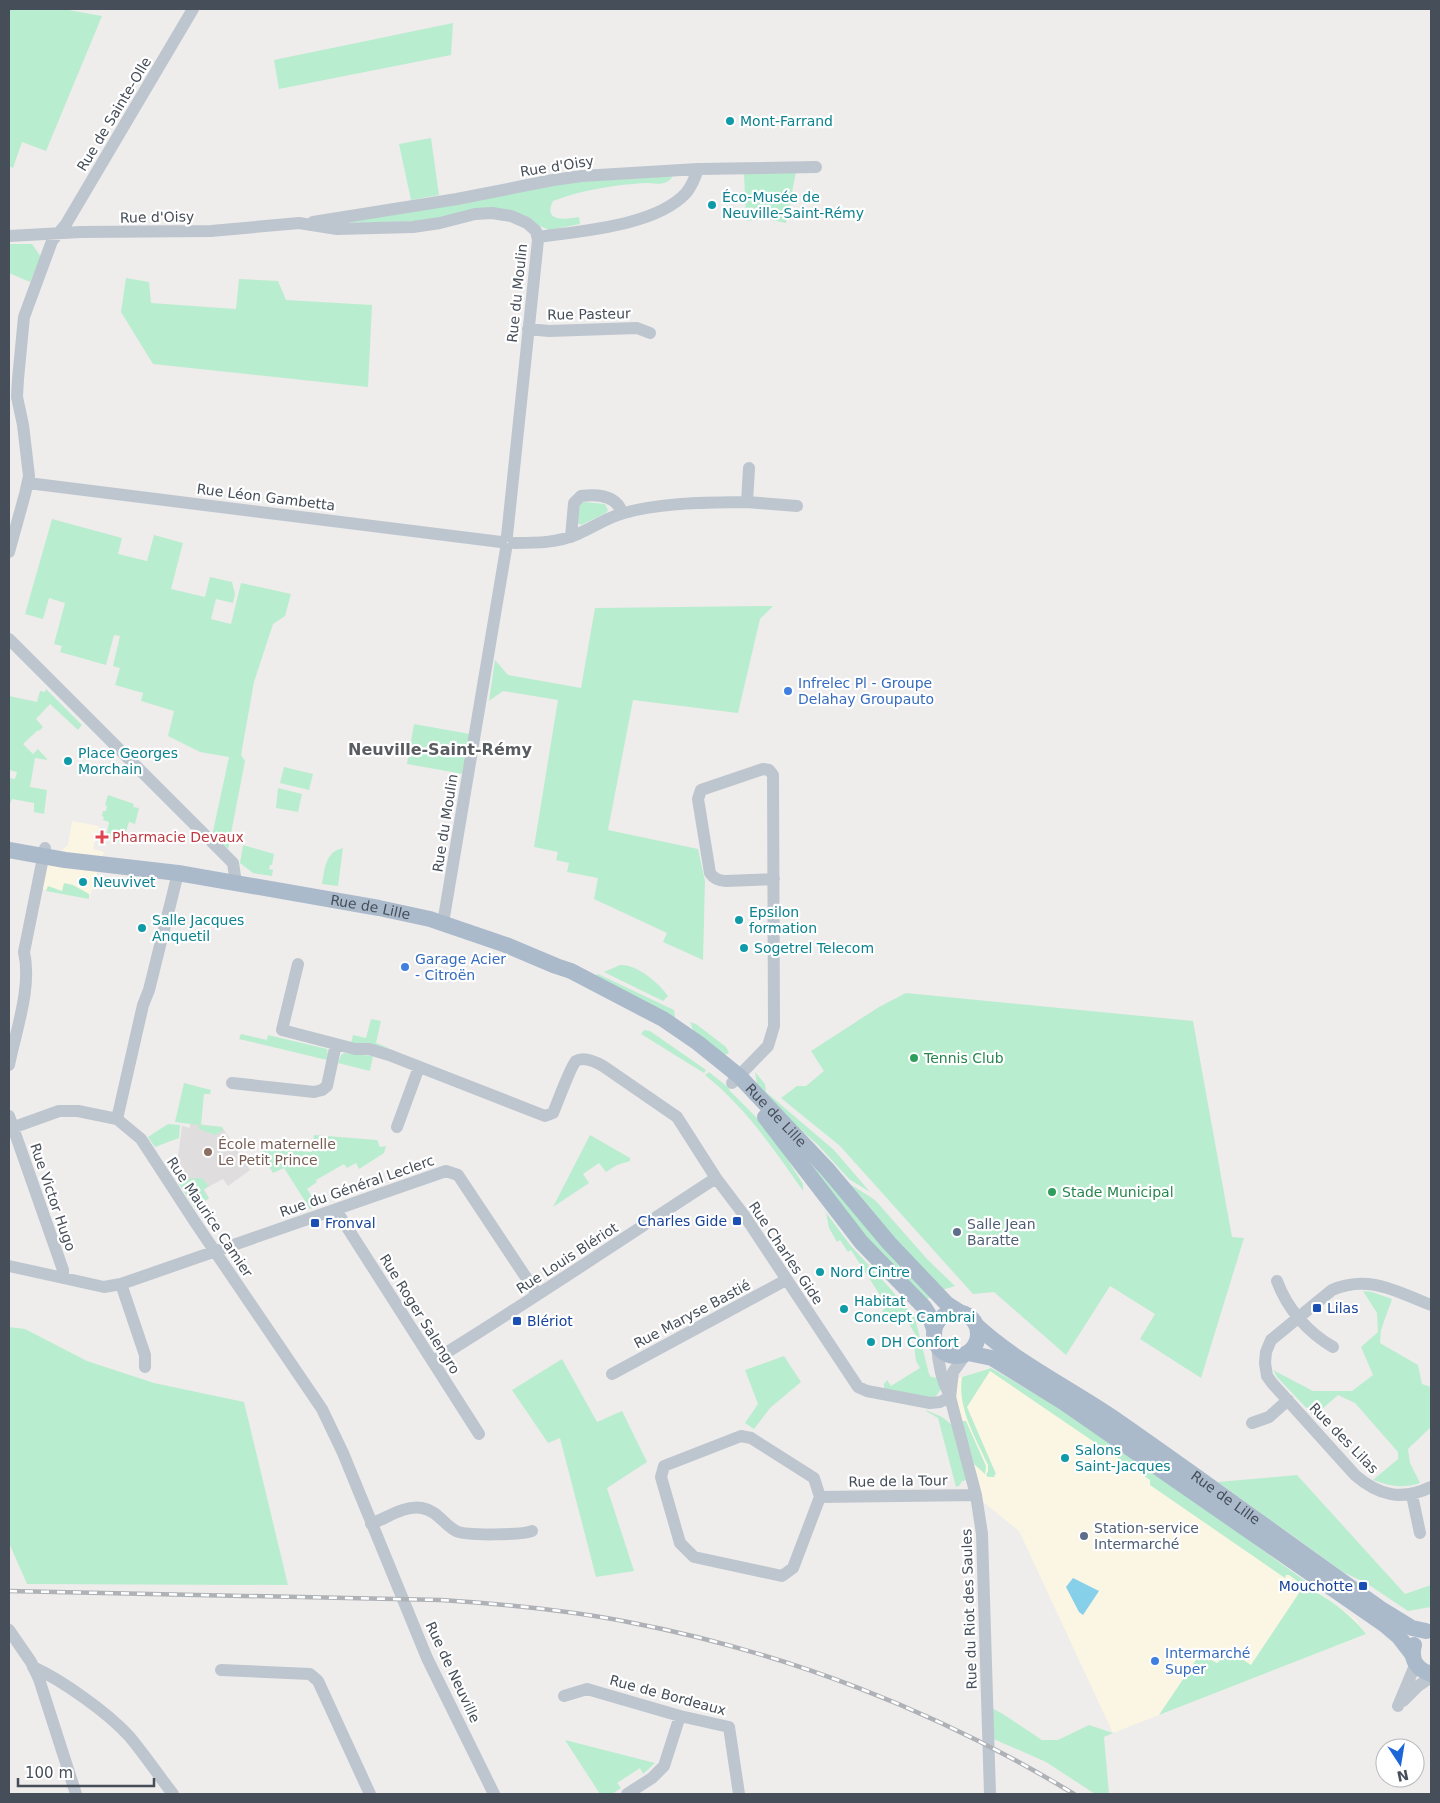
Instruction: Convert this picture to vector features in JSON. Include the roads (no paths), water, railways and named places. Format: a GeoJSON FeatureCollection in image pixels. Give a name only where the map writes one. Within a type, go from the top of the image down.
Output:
{"type":"FeatureCollection","features":[{"type":"Feature","properties":{"kind":"main road","name":"Rue de Lille"},"geometry":{"type":"LineString","coordinates":[[9,841],[44,852]]}},
{"type":"Feature","properties":{"kind":"main road","name":"Rue de Lille"},"geometry":{"type":"LineString","coordinates":[[9,850],[44,852],[160,872],[178,873],[379,908],[443,923],[506,945],[556,966],[567,975],[655,1026],[699,1057],[735,1079],[827,1169],[889,1243],[947,1304],[958,1311]]}},
{"type":"Feature","properties":{"kind":"main road","name":"Rue de Lille"},"geometry":{"type":"LineString","coordinates":[[735,1079],[758,1110],[782,1137],[861,1242],[924,1307],[929,1315],[936,1337]]}},
{"type":"Feature","properties":{"kind":"main road"},"geometry":{"type":"LineString","coordinates":[[958,1311],[972,1318],[978,1327],[977,1342],[967,1354],[949,1355],[940,1349],[936,1337],[942,1317],[948,1313],[958,1311]]}},
{"type":"Feature","properties":{"kind":"main road","name":"Rue de Lille"},"geometry":{"type":"LineString","coordinates":[[978,1327],[990,1338],[1027,1364],[1090,1402],[1161,1451],[1381,1609],[1412,1628],[1429,1630]]}},
{"type":"Feature","properties":{"kind":"main road","name":"Rue de Lille"},"geometry":{"type":"LineString","coordinates":[[967,1354],[992,1358],[1090,1420],[1386,1625],[1399,1637],[1422,1671],[1431,1676]]}},
{"type":"Feature","properties":{"kind":"main road"},"geometry":{"type":"LineString","coordinates":[[1414,1659],[1415,1641],[1429,1630]]}},
{"type":"Feature","properties":{"kind":"street","name":"Rue de Sainte-Olle"},"geometry":{"type":"LineString","coordinates":[[9,552],[28,483],[24,432],[17,397],[24,317],[52,241],[66,224],[193,9]]}},
{"type":"Feature","properties":{"kind":"street","name":"Rue d'Oisy"},"geometry":{"type":"LineString","coordinates":[[9,236],[211,231],[305,223],[441,202],[582,176],[698,169],[816,167]]}},
{"type":"Feature","properties":{"kind":"street","name":"Rue du Moulin"},"geometry":{"type":"LineString","coordinates":[[443,923],[507,543],[538,237],[622,224],[647,216],[669,206],[686,193],[693,183],[698,169]]}},
{"type":"Feature","properties":{"kind":"street","name":"Rue d'Oisy"},"geometry":{"type":"LineString","coordinates":[[305,223],[337,230],[404,227],[440,223],[479,214],[496,213],[527,223],[534,228],[538,237]]}},
{"type":"Feature","properties":{"kind":"street","name":"Rue Pasteur"},"geometry":{"type":"LineString","coordinates":[[528,329],[549,331],[637,328],[650,333]]}},
{"type":"Feature","properties":{"kind":"street"},"geometry":{"type":"LineString","coordinates":[[747,502],[749,468]]}},
{"type":"Feature","properties":{"kind":"street","name":"Rue Léon Gambetta"},"geometry":{"type":"LineString","coordinates":[[28,483],[507,543],[544,543],[571,537],[622,514],[671,506],[747,502],[796,506]]}},
{"type":"Feature","properties":{"kind":"street"},"geometry":{"type":"LineString","coordinates":[[571,537],[574,503],[581,496],[613,499],[619,505],[622,514]]}},
{"type":"Feature","properties":{"kind":"street"},"geometry":{"type":"LineString","coordinates":[[9,639],[233,863],[236,883]]}},
{"type":"Feature","properties":{"kind":"street"},"geometry":{"type":"LineString","coordinates":[[735,1079],[768,1046],[774,1026],[774,879],[771,772],[763,769],[700,790],[698,799],[710,873],[714,878],[723,881],[774,879]]}},
{"type":"Feature","properties":{"kind":"street"},"geometry":{"type":"LineString","coordinates":[[9,1065],[25,990],[28,966],[24,952],[44,852]]}},
{"type":"Feature","properties":{"kind":"street"},"geometry":{"type":"LineString","coordinates":[[10,1124],[59,1111],[78,1111],[117,1119],[143,1005],[149,990],[178,873]]}},
{"type":"Feature","properties":{"kind":"street"},"geometry":{"type":"LineString","coordinates":[[298,964],[282,1030],[355,1049],[369,1049],[419,1067],[397,1127]]}},
{"type":"Feature","properties":{"kind":"street"},"geometry":{"type":"LineString","coordinates":[[232,1083],[314,1092],[322,1090],[327,1086],[336,1044]]}},
{"type":"Feature","properties":{"kind":"street","name":"Rue Charles Gide"},"geometry":{"type":"LineString","coordinates":[[419,1067],[545,1116],[553,1113],[571,1068],[576,1062],[584,1059],[595,1061],[677,1117],[716,1178],[744,1215],[858,1387],[867,1391],[930,1403],[940,1402],[950,1397]]}},
{"type":"Feature","properties":{"kind":"street","name":"Rue Maurice Camier"},"geometry":{"type":"LineString","coordinates":[[117,1119],[142,1139],[195,1222],[322,1409],[344,1454],[387,1562]]}},
{"type":"Feature","properties":{"kind":"street","name":"Rue Victor Hugo"},"geometry":{"type":"LineString","coordinates":[[10,1124],[63,1270],[63,1277]]}},
{"type":"Feature","properties":{"kind":"street","name":"Rue du Général Leclerc"},"geometry":{"type":"LineString","coordinates":[[9,1266],[104,1286],[120,1284],[446,1172],[458,1175],[537,1294]]}},
{"type":"Feature","properties":{"kind":"street","name":"Rue Louis Blériot"},"geometry":{"type":"LineString","coordinates":[[433,1361],[506,1316],[716,1178]]}},
{"type":"Feature","properties":{"kind":"street","name":"Rue Roger Salengro"},"geometry":{"type":"LineString","coordinates":[[336,1210],[479,1434]]}},
{"type":"Feature","properties":{"kind":"street","name":"Rue Maryse Bastié"},"geometry":{"type":"LineString","coordinates":[[612,1374],[786,1280]]}},
{"type":"Feature","properties":{"kind":"street"},"geometry":{"type":"LineString","coordinates":[[1277,1280],[1282,1295],[1313,1334],[1333,1347]]}},
{"type":"Feature","properties":{"kind":"street","name":"Rue des Lilas"},"geometry":{"type":"LineString","coordinates":[[1431,1305],[1377,1285],[1358,1282],[1349,1284],[1332,1290],[1271,1340],[1266,1352],[1265,1363],[1267,1376],[1363,1482],[1370,1487],[1390,1494],[1412,1495],[1431,1487]]}},
{"type":"Feature","properties":{"kind":"street"},"geometry":{"type":"LineString","coordinates":[[120,1284],[145,1355],[145,1367]]}},
{"type":"Feature","properties":{"kind":"street"},"geometry":{"type":"LineString","coordinates":[[936,1337],[939,1368],[950,1397]]}},
{"type":"Feature","properties":{"kind":"street"},"geometry":{"type":"LineString","coordinates":[[950,1397],[953,1372],[967,1354]]}},
{"type":"Feature","properties":{"kind":"street","name":"Rue du Riot des Saules"},"geometry":{"type":"LineString","coordinates":[[950,1397],[976,1496],[984,1550],[990,1794]]}},
{"type":"Feature","properties":{"kind":"street"},"geometry":{"type":"LineString","coordinates":[[1252,1423],[1269,1417],[1288,1400]]}},
{"type":"Feature","properties":{"kind":"street"},"geometry":{"type":"LineString","coordinates":[[741,1436],[751,1438],[814,1478],[820,1497],[793,1568],[782,1576],[694,1557],[680,1543],[661,1477],[664,1466],[741,1436]]}},
{"type":"Feature","properties":{"kind":"street"},"geometry":{"type":"LineString","coordinates":[[1412,1495],[1420,1533]]}},
{"type":"Feature","properties":{"kind":"street","name":"Rue de la Tour"},"geometry":{"type":"LineString","coordinates":[[820,1497],[976,1496]]}},
{"type":"Feature","properties":{"kind":"street"},"geometry":{"type":"LineString","coordinates":[[371,1524],[406,1509],[421,1508],[437,1514],[452,1528],[461,1533],[520,1534],[532,1531]]}},
{"type":"Feature","properties":{"kind":"street","name":"Rue de Neuville"},"geometry":{"type":"LineString","coordinates":[[387,1562],[428,1658],[494,1794]]}},
{"type":"Feature","properties":{"kind":"street"},"geometry":{"type":"LineString","coordinates":[[9,1630],[33,1667],[47,1700],[76,1794]]}},
{"type":"Feature","properties":{"kind":"street"},"geometry":{"type":"LineString","coordinates":[[1414,1659],[1398,1706],[1431,1676]]}},
{"type":"Feature","properties":{"kind":"street"},"geometry":{"type":"LineString","coordinates":[[33,1667],[59,1681],[110,1718],[129,1736],[173,1794]]}},
{"type":"Feature","properties":{"kind":"street"},"geometry":{"type":"LineString","coordinates":[[221,1670],[310,1674],[318,1681],[370,1794]]}},
{"type":"Feature","properties":{"kind":"street","name":"Rue de Bordeaux"},"geometry":{"type":"LineString","coordinates":[[564,1696],[587,1688],[680,1716],[730,1728],[739,1794]]}},
{"type":"Feature","properties":{"kind":"street"},"geometry":{"type":"LineString","coordinates":[[627,1794],[652,1778],[664,1766],[680,1716]]}},
{"type":"Feature","properties":{"kind":"water"},"geometry":{"type":"Polygon","coordinates":[[[1073,1578],[1099,1591],[1083,1615],[1079,1612],[1066,1587],[1073,1578]]]}},
{"type":"Feature","properties":{"kind":"railway"},"geometry":{"type":"LineString","coordinates":[[9,1591],[441,1600],[535,1608],[628,1622],[745,1650],[859,1688],[969,1736],[1074,1794]]}},
{"type":"Feature","properties":{"kind":"place","name":"Mont-Farrand"},"geometry":{"type":"Point","coordinates":[730,121]}},
{"type":"Feature","properties":{"kind":"place","name":"Éco-Musée de Neuville-Saint-Rémy"},"geometry":{"type":"Point","coordinates":[712,205]}},
{"type":"Feature","properties":{"kind":"place","name":"Infrelec Pl - Groupe Delahay Groupauto"},"geometry":{"type":"Point","coordinates":[788,691]}},
{"type":"Feature","properties":{"kind":"place","name":"Place Georges Morchain"},"geometry":{"type":"Point","coordinates":[68,761]}},
{"type":"Feature","properties":{"kind":"place","name":"Pharmacie Devaux"},"geometry":{"type":"Point","coordinates":[102,837]}},
{"type":"Feature","properties":{"kind":"place","name":"Neuvivet"},"geometry":{"type":"Point","coordinates":[83,882]}},
{"type":"Feature","properties":{"kind":"place","name":"Epsilon formation"},"geometry":{"type":"Point","coordinates":[739,920]}},
{"type":"Feature","properties":{"kind":"place","name":"Salle Jacques Anquetil"},"geometry":{"type":"Point","coordinates":[142,928]}},
{"type":"Feature","properties":{"kind":"place","name":"Sogetrel Telecom"},"geometry":{"type":"Point","coordinates":[744,948]}},
{"type":"Feature","properties":{"kind":"place","name":"Garage Acier - Citroën"},"geometry":{"type":"Point","coordinates":[405,967]}},
{"type":"Feature","properties":{"kind":"place","name":"Tennis Club"},"geometry":{"type":"Point","coordinates":[914,1058]}},
{"type":"Feature","properties":{"kind":"place","name":"École maternelle Le Petit Prince"},"geometry":{"type":"Point","coordinates":[208,1152]}},
{"type":"Feature","properties":{"kind":"place","name":"Stade Municipal"},"geometry":{"type":"Point","coordinates":[1052,1192]}},
{"type":"Feature","properties":{"kind":"place","name":"Charles Gide"},"geometry":{"type":"Point","coordinates":[737,1221]}},
{"type":"Feature","properties":{"kind":"place","name":"Fronval"},"geometry":{"type":"Point","coordinates":[315,1223]}},
{"type":"Feature","properties":{"kind":"place","name":"Salle Jean Baratte"},"geometry":{"type":"Point","coordinates":[957,1232]}},
{"type":"Feature","properties":{"kind":"place","name":"Nord Cintre"},"geometry":{"type":"Point","coordinates":[820,1272]}},
{"type":"Feature","properties":{"kind":"place","name":"Lilas"},"geometry":{"type":"Point","coordinates":[1317,1308]}},
{"type":"Feature","properties":{"kind":"place","name":"Habitat Concept Cambrai"},"geometry":{"type":"Point","coordinates":[844,1309]}},
{"type":"Feature","properties":{"kind":"place","name":"Blériot"},"geometry":{"type":"Point","coordinates":[517,1321]}},
{"type":"Feature","properties":{"kind":"place","name":"DH Confort"},"geometry":{"type":"Point","coordinates":[871,1342]}},
{"type":"Feature","properties":{"kind":"place","name":"Salons Saint-Jacques"},"geometry":{"type":"Point","coordinates":[1065,1458]}},
{"type":"Feature","properties":{"kind":"place","name":"Station-service Intermarché"},"geometry":{"type":"Point","coordinates":[1084,1536]}},
{"type":"Feature","properties":{"kind":"place","name":"Mouchotte"},"geometry":{"type":"Point","coordinates":[1363,1586]}},
{"type":"Feature","properties":{"kind":"place","name":"Intermarché Super"},"geometry":{"type":"Point","coordinates":[1155,1661]}},
{"type":"Feature","properties":{"kind":"district","name":"Neuville-Saint-Rémy"},"geometry":{"type":"Point","coordinates":[440,749]}}]}
